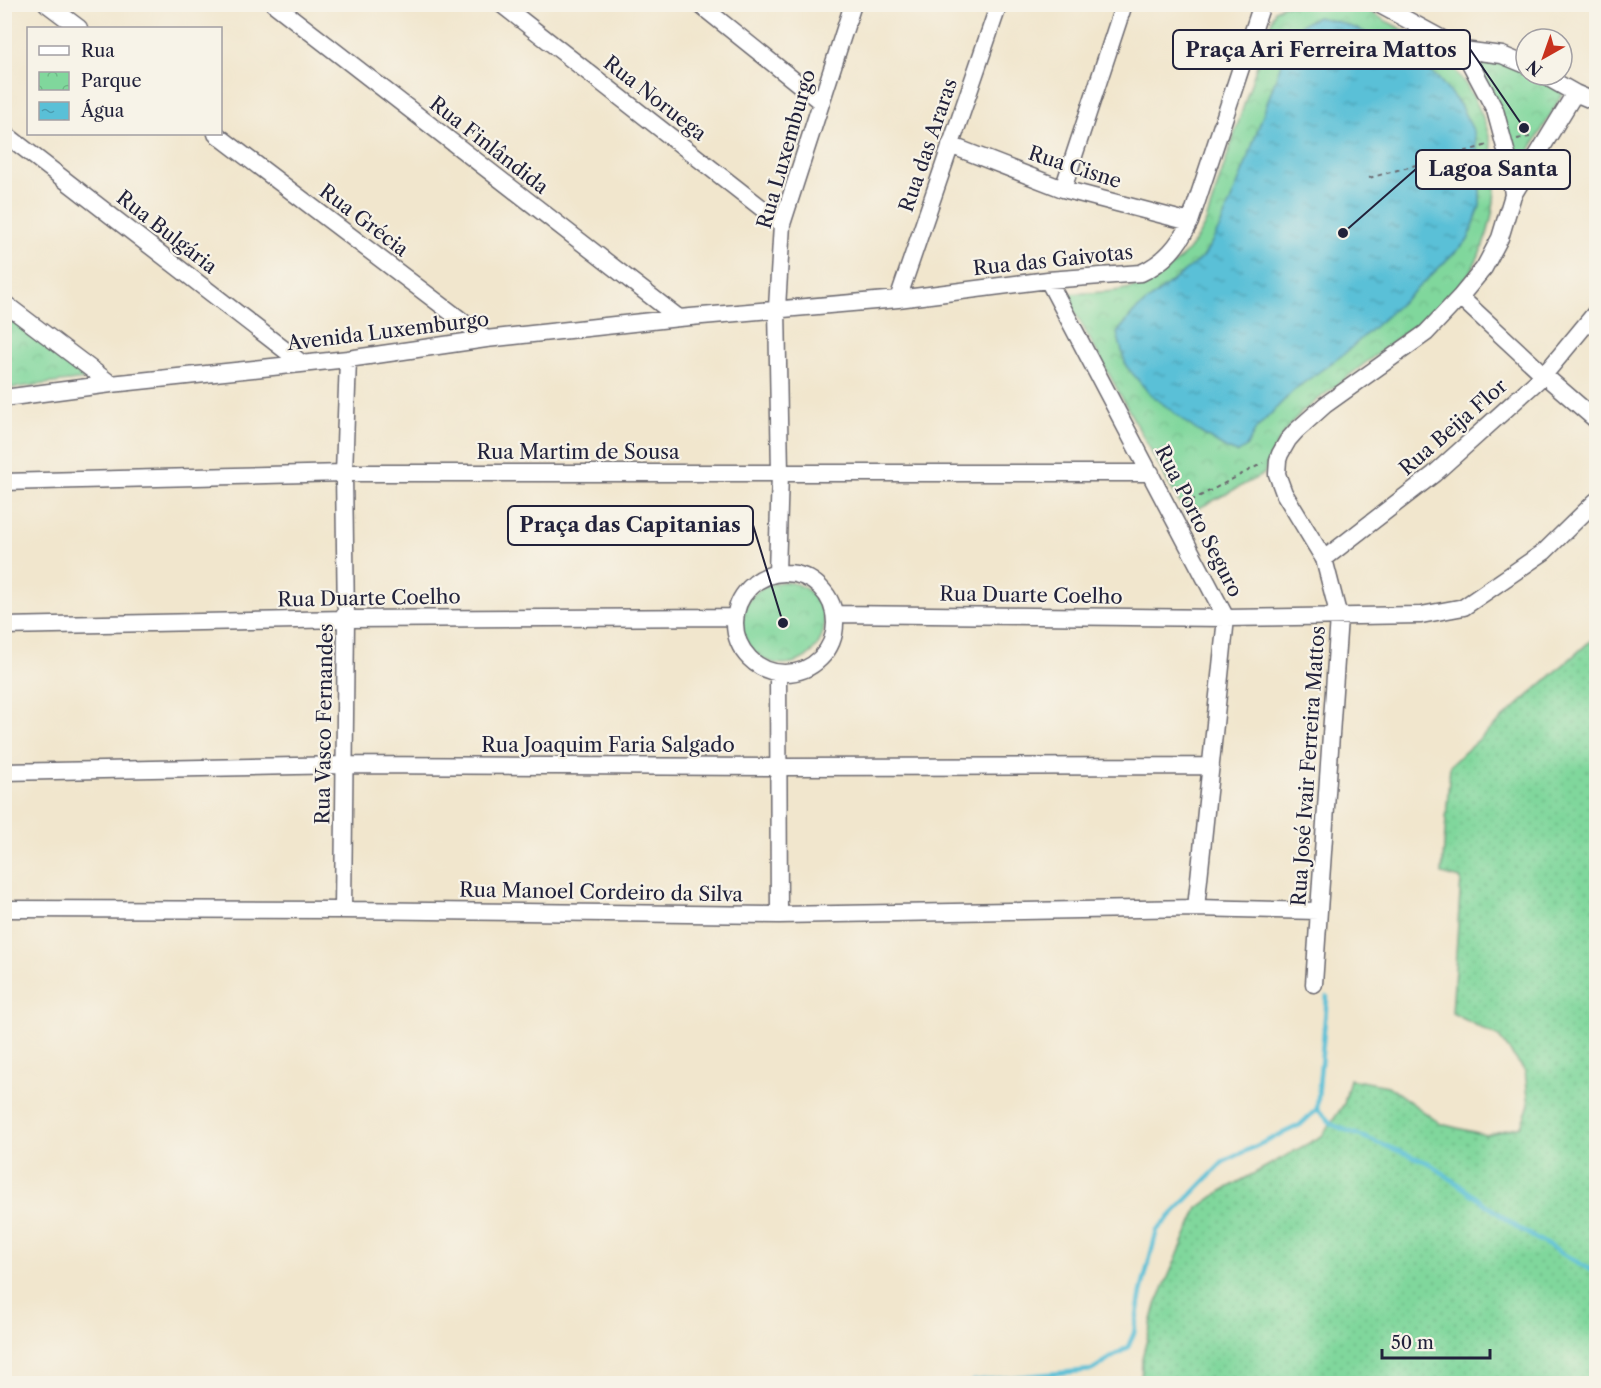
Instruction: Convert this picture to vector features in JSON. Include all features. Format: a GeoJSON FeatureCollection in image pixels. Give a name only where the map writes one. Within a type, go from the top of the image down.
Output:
{"type":"FeatureCollection","features":[{"type":"Feature","properties":{"kind":"street"},"geometry":{"type":"LineString","coordinates":[[47,4],[78,27]]}},
{"type":"Feature","properties":{"kind":"street","name":"Rua Finlândida"},"geometry":{"type":"LineString","coordinates":[[274,4],[679,318]]}},
{"type":"Feature","properties":{"kind":"street","name":"Rua Noruega"},"geometry":{"type":"LineString","coordinates":[[501,4],[782,224]]}},
{"type":"Feature","properties":{"kind":"street"},"geometry":{"type":"LineString","coordinates":[[699,4],[821,102]]}},
{"type":"Feature","properties":{"kind":"street","name":"Rua Luxemburgo"},"geometry":{"type":"LineString","coordinates":[[777,573],[780,473],[777,308],[782,224],[853,4]]}},
{"type":"Feature","properties":{"kind":"street","name":"Rua das Araras"},"geometry":{"type":"LineString","coordinates":[[898,299],[999,4]]}},
{"type":"Feature","properties":{"kind":"street"},"geometry":{"type":"LineString","coordinates":[[1063,189],[1124,4]]}},
{"type":"Feature","properties":{"kind":"street","name":"Rua das Gaivotas"},"geometry":{"type":"LineString","coordinates":[[777,308],[898,299],[1048,280],[1141,273],[1152,268],[1170,254],[1183,237],[1190,222],[1262,4]]}},
{"type":"Feature","properties":{"kind":"street"},"geometry":{"type":"LineString","coordinates":[[1378,4],[1463,50],[1503,55],[1514,60]]}},
{"type":"Feature","properties":{"kind":"street"},"geometry":{"type":"LineString","coordinates":[[1463,50],[1495,110],[1509,162],[1513,195]]}},
{"type":"Feature","properties":{"kind":"street"},"geometry":{"type":"LineString","coordinates":[[1564,87],[1596,102]]}},
{"type":"Feature","properties":{"kind":"street"},"geometry":{"type":"LineString","coordinates":[[1280,454],[1288,440],[1318,411],[1426,333],[1484,268],[1500,237],[1513,195],[1575,93]]}},
{"type":"Feature","properties":{"kind":"street","name":"Rua Bulgária"},"geometry":{"type":"LineString","coordinates":[[4,133],[303,364]]}},
{"type":"Feature","properties":{"kind":"street","name":"Rua Grécia"},"geometry":{"type":"LineString","coordinates":[[217,135],[486,339]]}},
{"type":"Feature","properties":{"kind":"street","name":"Rua Cisne"},"geometry":{"type":"LineString","coordinates":[[950,145],[1063,189],[1190,222]]}},
{"type":"Feature","properties":{"kind":"street","name":"Rua Porto Seguro"},"geometry":{"type":"LineString","coordinates":[[1048,280],[1226,618],[1197,908]]}},
{"type":"Feature","properties":{"kind":"street"},"geometry":{"type":"LineString","coordinates":[[1460,297],[1596,420]]}},
{"type":"Feature","properties":{"kind":"street"},"geometry":{"type":"LineString","coordinates":[[4,303],[111,384]]}},
{"type":"Feature","properties":{"kind":"street","name":"Avenida Luxemburgo"},"geometry":{"type":"LineString","coordinates":[[4,398],[111,384],[348,359],[486,339],[777,308]]}},
{"type":"Feature","properties":{"kind":"street","name":"Rua Beija Flor"},"geometry":{"type":"LineString","coordinates":[[1324,559],[1434,474],[1544,375],[1596,312]]}},
{"type":"Feature","properties":{"kind":"street","name":"Rua Vasco Fernandes"},"geometry":{"type":"LineString","coordinates":[[343,910],[346,619],[344,473],[348,359]]}},
{"type":"Feature","properties":{"kind":"street","name":"Rua José Ivair Ferreira Mattos"},"geometry":{"type":"LineString","coordinates":[[1280,454],[1277,474],[1284,493],[1324,559],[1339,617],[1314,984]]}},
{"type":"Feature","properties":{"kind":"street","name":"Rua Martim de Sousa"},"geometry":{"type":"LineString","coordinates":[[4,482],[344,473],[1151,473]]}},
{"type":"Feature","properties":{"kind":"street","name":"Rua Duarte Coelho"},"geometry":{"type":"LineString","coordinates":[[834,614],[1226,618],[1421,615],[1464,607],[1544,552],[1596,501]]}},
{"type":"Feature","properties":{"kind":"street"},"geometry":{"type":"LineString","coordinates":[[777,573],[799,574],[818,585],[826,594],[834,614],[834,633],[827,651],[814,664],[796,672],[778,673],[759,666],[745,654],[736,636],[734,617],[739,601],[748,588],[761,578],[777,573]]}},
{"type":"Feature","properties":{"kind":"street","name":"Rua Duarte Coelho"},"geometry":{"type":"LineString","coordinates":[[4,626],[346,619],[734,617]]}},
{"type":"Feature","properties":{"kind":"street"},"geometry":{"type":"LineString","coordinates":[[778,673],[779,915]]}},
{"type":"Feature","properties":{"kind":"street","name":"Rua Joaquim Faria Salgado"},"geometry":{"type":"LineString","coordinates":[[4,772],[344,765],[1211,766]]}},
{"type":"Feature","properties":{"kind":"street","name":"Rua Manoel Cordeiro da Silva"},"geometry":{"type":"LineString","coordinates":[[4,909],[779,915],[1197,908],[1318,911]]}},
{"type":"Feature","properties":{"kind":"path"},"geometry":{"type":"LineString","coordinates":[[1369,178],[1490,145]]}},
{"type":"Feature","properties":{"kind":"path"},"geometry":{"type":"LineString","coordinates":[[1170,512],[1280,454]]}},
{"type":"Feature","properties":{"kind":"green space"},"geometry":{"type":"Polygon","coordinates":[[[1283,5],[1356,5],[1406,31],[1435,50],[1457,73],[1474,99],[1487,127],[1493,158],[1495,188],[1491,219],[1482,249],[1467,277],[1453,295],[1302,412],[1279,441],[1264,474],[1186,515],[1065,294],[1107,292],[1135,287],[1160,275],[1190,248],[1205,224],[1275,10],[1283,5]]]}},
{"type":"Feature","properties":{"kind":"green space"},"geometry":{"type":"Polygon","coordinates":[[[1473,58],[1498,60],[1514,67],[1514,87],[1553,87],[1563,93],[1516,175],[1473,58]]]}},
{"type":"Feature","properties":{"kind":"green space"},"geometry":{"type":"Polygon","coordinates":[[[5,314],[85,379],[5,389],[5,314]]]}},
{"type":"Feature","properties":{"kind":"green space"},"geometry":{"type":"Polygon","coordinates":[[[775,582],[791,582],[806,589],[817,600],[824,615],[821,639],[812,652],[791,664],[775,664],[760,657],[749,646],[742,631],[742,615],[749,600],[760,589],[775,582]]]}},
{"type":"Feature","properties":{"kind":"green space"},"geometry":{"type":"Polygon","coordinates":[[[1596,636],[1596,1383],[1141,1383],[1142,1358],[1156,1305],[1198,1208],[1222,1191],[1322,1136],[1344,1104],[1350,1079],[1388,1086],[1441,1124],[1486,1135],[1521,1126],[1529,1105],[1525,1071],[1499,1037],[1452,1013],[1461,879],[1442,874],[1450,765],[1596,636]]]}},
{"type":"Feature","properties":{"kind":"water"},"geometry":{"type":"Polygon","coordinates":[[[1317,17],[1362,31],[1401,51],[1438,78],[1460,105],[1474,132],[1480,170],[1480,206],[1468,240],[1344,354],[1295,389],[1256,429],[1246,447],[1237,453],[1196,430],[1149,393],[1126,366],[1117,333],[1134,312],[1204,256],[1220,227],[1246,163],[1283,58],[1300,25],[1317,17]]]}},
{"type":"Feature","properties":{"kind":"waterway"},"geometry":{"type":"LineString","coordinates":[[969,1384],[973,1381],[1092,1370],[1128,1347],[1134,1333],[1141,1292],[1157,1230],[1223,1162],[1300,1125],[1317,1109],[1327,997]]}},
{"type":"Feature","properties":{"kind":"waterway"},"geometry":{"type":"LineString","coordinates":[[1317,1109],[1333,1125],[1429,1163],[1518,1228],[1596,1273]]}},
{"type":"Feature","properties":{"kind":"place","name":"Praça Ari Ferreira Mattos"},"geometry":{"type":"Point","coordinates":[1524,128]}},
{"type":"Feature","properties":{"kind":"place","name":"Lagoa Santa"},"geometry":{"type":"Point","coordinates":[1343,233]}},
{"type":"Feature","properties":{"kind":"place","name":"Praça das Capitanias"},"geometry":{"type":"Point","coordinates":[783,623]}}]}
